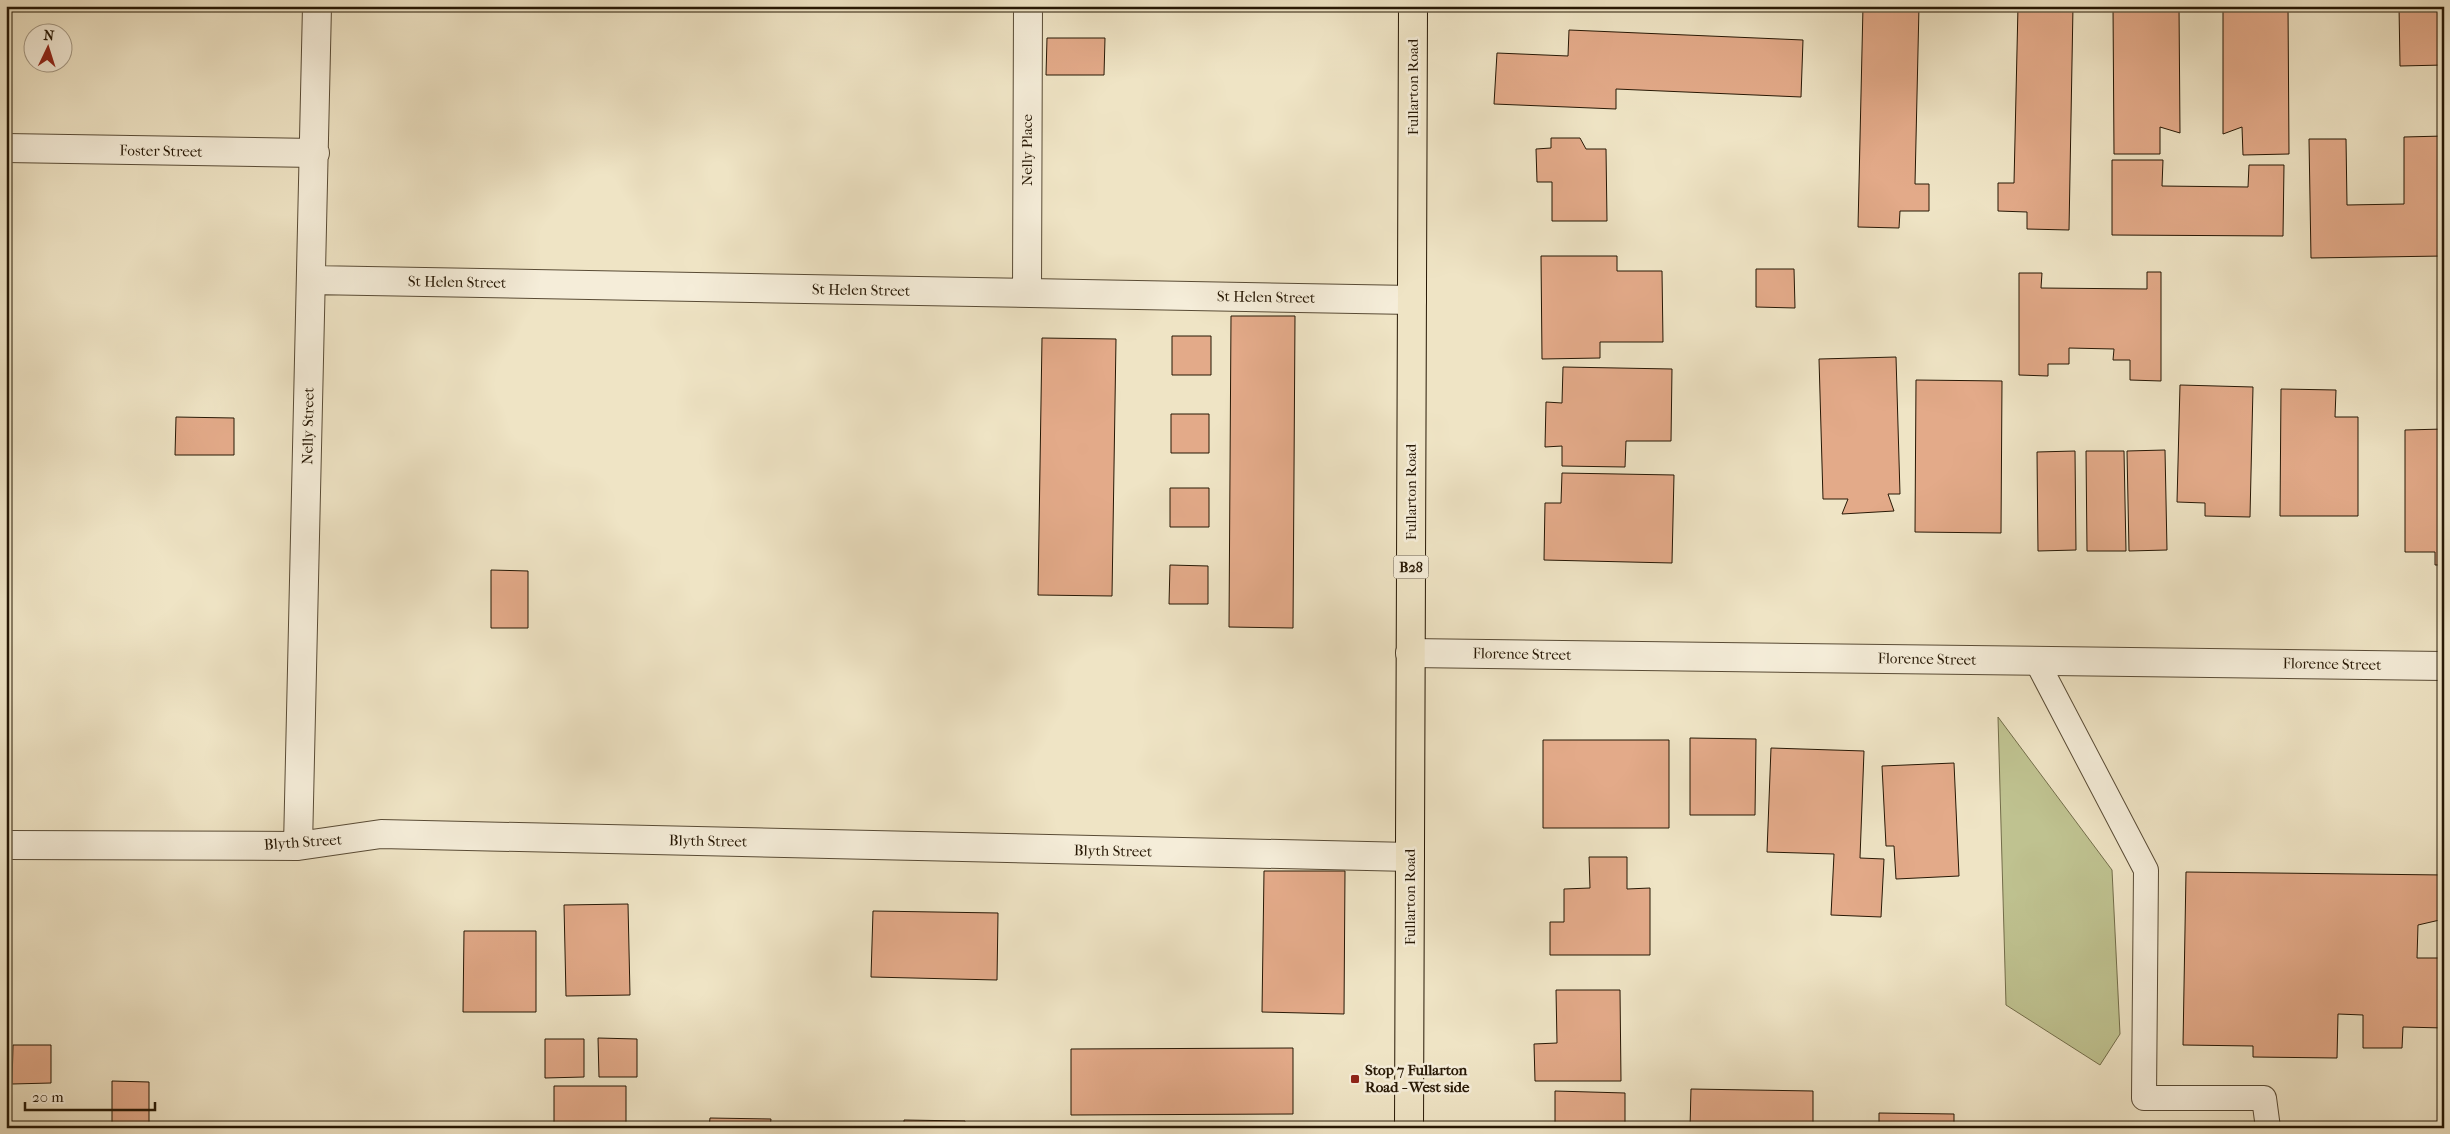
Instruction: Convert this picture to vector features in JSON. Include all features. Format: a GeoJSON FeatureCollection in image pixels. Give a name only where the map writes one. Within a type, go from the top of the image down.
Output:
{"type":"FeatureCollection","features":[{"type":"Feature","properties":{"kind":"main road","name":"Fullarton Road"},"geometry":{"type":"LineString","coordinates":[[1409,1128],[1413,6]]}},
{"type":"Feature","properties":{"kind":"street","name":"Nelly Street"},"geometry":{"type":"LineString","coordinates":[[298,846],[317,6]]}},
{"type":"Feature","properties":{"kind":"street","name":"Nelly Place"},"geometry":{"type":"LineString","coordinates":[[1027,293],[1028,6]]}},
{"type":"Feature","properties":{"kind":"street","name":"Foster Street"},"geometry":{"type":"LineString","coordinates":[[6,148],[315,153]]}},
{"type":"Feature","properties":{"kind":"street","name":"St Helen Street"},"geometry":{"type":"LineString","coordinates":[[311,280],[1412,300]]}},
{"type":"Feature","properties":{"kind":"street","name":"Florence Street"},"geometry":{"type":"LineString","coordinates":[[1410,653],[2444,666]]}},
{"type":"Feature","properties":{"kind":"street","name":"Blyth Street"},"geometry":{"type":"LineString","coordinates":[[6,845],[298,846],[381,834],[1410,857]]}},
{"type":"Feature","properties":{"kind":"lane"},"geometry":{"type":"LineString","coordinates":[[2036,660],[2146,870],[2144,1098],[2264,1098],[2268,1128]]}},
{"type":"Feature","properties":{"kind":"green space"},"geometry":{"type":"Polygon","coordinates":[[[1998,717],[2112,870],[2120,1034],[2100,1065],[2006,1005],[1998,717]]]}},
{"type":"Feature","properties":{"kind":"building"},"geometry":{"type":"Polygon","coordinates":[[[1863,6],[1919,6],[1915,184],[1929,184],[1929,211],[1900,211],[1899,228],[1858,227],[1863,6]]]}},
{"type":"Feature","properties":{"kind":"building"},"geometry":{"type":"Polygon","coordinates":[[[2018,6],[2073,6],[2069,230],[2027,229],[2027,212],[1998,211],[1998,183],[2014,183],[2018,6]]]}},
{"type":"Feature","properties":{"kind":"building"},"geometry":{"type":"Polygon","coordinates":[[[2113,6],[2179,6],[2180,133],[2160,127],[2160,154],[2114,154],[2113,6]]]}},
{"type":"Feature","properties":{"kind":"building"},"geometry":{"type":"Polygon","coordinates":[[[2223,6],[2288,6],[2289,154],[2243,155],[2242,127],[2223,134],[2223,6]]]}},
{"type":"Feature","properties":{"kind":"building"},"geometry":{"type":"Polygon","coordinates":[[[2399,6],[2444,6],[2444,65],[2400,66],[2399,6]]]}},
{"type":"Feature","properties":{"kind":"building"},"geometry":{"type":"Polygon","coordinates":[[[1569,30],[1803,40],[1801,97],[1616,89],[1616,109],[1494,104],[1497,53],[1568,56],[1569,30]]]}},
{"type":"Feature","properties":{"kind":"building"},"geometry":{"type":"Polygon","coordinates":[[[1047,38],[1105,38],[1104,75],[1046,75],[1047,38]]]}},
{"type":"Feature","properties":{"kind":"building"},"geometry":{"type":"Polygon","coordinates":[[[2444,136],[2444,256],[2311,258],[2309,139],[2346,139],[2347,205],[2404,204],[2404,137],[2444,136]]]}},
{"type":"Feature","properties":{"kind":"building"},"geometry":{"type":"Polygon","coordinates":[[[1551,138],[1580,138],[1586,149],[1606,149],[1607,221],[1552,221],[1552,182],[1537,182],[1536,149],[1551,148],[1551,138]]]}},
{"type":"Feature","properties":{"kind":"building"},"geometry":{"type":"Polygon","coordinates":[[[2112,160],[2163,160],[2162,186],[2248,187],[2249,165],[2284,165],[2283,236],[2112,235],[2112,160]]]}},
{"type":"Feature","properties":{"kind":"building"},"geometry":{"type":"Polygon","coordinates":[[[1541,256],[1617,256],[1617,271],[1662,271],[1663,342],[1600,342],[1600,358],[1542,359],[1541,256]]]}},
{"type":"Feature","properties":{"kind":"building"},"geometry":{"type":"Polygon","coordinates":[[[1756,269],[1794,269],[1795,308],[1756,307],[1756,269]]]}},
{"type":"Feature","properties":{"kind":"building"},"geometry":{"type":"Polygon","coordinates":[[[2147,272],[2161,272],[2161,381],[2130,380],[2130,360],[2113,360],[2114,349],[2069,348],[2069,364],[2048,364],[2048,376],[2019,375],[2019,273],[2042,273],[2041,288],[2147,289],[2147,272]]]}},
{"type":"Feature","properties":{"kind":"building"},"geometry":{"type":"Polygon","coordinates":[[[1231,316],[1295,316],[1293,628],[1229,627],[1231,316]]]}},
{"type":"Feature","properties":{"kind":"building"},"geometry":{"type":"Polygon","coordinates":[[[1172,336],[1211,336],[1211,375],[1172,375],[1172,336]]]}},
{"type":"Feature","properties":{"kind":"building"},"geometry":{"type":"Polygon","coordinates":[[[1042,338],[1116,339],[1112,596],[1038,595],[1042,338]]]}},
{"type":"Feature","properties":{"kind":"building"},"geometry":{"type":"Polygon","coordinates":[[[1896,357],[1900,494],[1888,494],[1894,511],[1842,514],[1848,499],[1823,499],[1819,359],[1896,357]]]}},
{"type":"Feature","properties":{"kind":"building"},"geometry":{"type":"Polygon","coordinates":[[[1563,367],[1672,369],[1671,441],[1626,441],[1625,467],[1562,466],[1562,446],[1545,447],[1546,402],[1562,403],[1563,367]]]}},
{"type":"Feature","properties":{"kind":"building"},"geometry":{"type":"Polygon","coordinates":[[[1916,380],[2002,381],[2001,533],[1915,532],[1916,380]]]}},
{"type":"Feature","properties":{"kind":"building"},"geometry":{"type":"Polygon","coordinates":[[[2180,385],[2253,387],[2250,517],[2205,516],[2205,503],[2177,502],[2180,385]]]}},
{"type":"Feature","properties":{"kind":"building"},"geometry":{"type":"Polygon","coordinates":[[[2281,389],[2336,390],[2335,417],[2358,417],[2358,516],[2280,516],[2281,389]]]}},
{"type":"Feature","properties":{"kind":"building"},"geometry":{"type":"Polygon","coordinates":[[[1171,414],[1209,414],[1209,453],[1171,453],[1171,414]]]}},
{"type":"Feature","properties":{"kind":"building"},"geometry":{"type":"Polygon","coordinates":[[[176,417],[234,418],[234,455],[175,455],[176,417]]]}},
{"type":"Feature","properties":{"kind":"building"},"geometry":{"type":"Polygon","coordinates":[[[2444,429],[2444,565],[2435,565],[2435,552],[2405,552],[2405,430],[2444,429]]]}},
{"type":"Feature","properties":{"kind":"building"},"geometry":{"type":"Polygon","coordinates":[[[2165,450],[2167,550],[2129,551],[2127,451],[2165,450]]]}},
{"type":"Feature","properties":{"kind":"building"},"geometry":{"type":"Polygon","coordinates":[[[2075,451],[2076,550],[2038,551],[2037,452],[2075,451]]]}},
{"type":"Feature","properties":{"kind":"building"},"geometry":{"type":"Polygon","coordinates":[[[2086,451],[2124,451],[2126,551],[2087,551],[2086,451]]]}},
{"type":"Feature","properties":{"kind":"building"},"geometry":{"type":"Polygon","coordinates":[[[1562,473],[1674,475],[1672,563],[1544,560],[1545,503],[1561,503],[1562,473]]]}},
{"type":"Feature","properties":{"kind":"building"},"geometry":{"type":"Polygon","coordinates":[[[1170,488],[1209,488],[1209,527],[1170,527],[1170,488]]]}},
{"type":"Feature","properties":{"kind":"building"},"geometry":{"type":"Polygon","coordinates":[[[1170,565],[1208,566],[1208,604],[1169,604],[1170,565]]]}},
{"type":"Feature","properties":{"kind":"building"},"geometry":{"type":"Polygon","coordinates":[[[491,570],[528,571],[528,628],[491,628],[491,570]]]}},
{"type":"Feature","properties":{"kind":"building"},"geometry":{"type":"Polygon","coordinates":[[[1690,738],[1756,739],[1755,815],[1690,815],[1690,738]]]}},
{"type":"Feature","properties":{"kind":"building"},"geometry":{"type":"Polygon","coordinates":[[[1543,740],[1669,740],[1669,828],[1543,828],[1543,740]]]}},
{"type":"Feature","properties":{"kind":"building"},"geometry":{"type":"Polygon","coordinates":[[[1771,748],[1864,751],[1860,858],[1884,859],[1881,917],[1831,915],[1834,854],[1767,852],[1771,748]]]}},
{"type":"Feature","properties":{"kind":"building"},"geometry":{"type":"Polygon","coordinates":[[[1954,763],[1959,876],[1896,879],[1894,846],[1886,846],[1882,766],[1954,763]]]}},
{"type":"Feature","properties":{"kind":"building"},"geometry":{"type":"Polygon","coordinates":[[[1589,857],[1627,857],[1627,889],[1650,888],[1650,955],[1550,955],[1550,922],[1564,922],[1564,889],[1590,888],[1589,857]]]}},
{"type":"Feature","properties":{"kind":"building"},"geometry":{"type":"Polygon","coordinates":[[[1264,871],[1345,871],[1344,1014],[1262,1012],[1264,871]]]}},
{"type":"Feature","properties":{"kind":"building"},"geometry":{"type":"Polygon","coordinates":[[[2186,872],[2444,875],[2444,919],[2418,925],[2417,958],[2444,958],[2444,1028],[2403,1027],[2402,1048],[2363,1048],[2363,1015],[2338,1014],[2337,1058],[2253,1057],[2253,1046],[2183,1045],[2186,872]]]}},
{"type":"Feature","properties":{"kind":"building"},"geometry":{"type":"Polygon","coordinates":[[[628,904],[630,995],[566,996],[564,905],[628,904]]]}},
{"type":"Feature","properties":{"kind":"building"},"geometry":{"type":"Polygon","coordinates":[[[873,911],[998,913],[997,980],[871,977],[873,911]]]}},
{"type":"Feature","properties":{"kind":"building"},"geometry":{"type":"Polygon","coordinates":[[[464,931],[536,931],[536,1012],[463,1012],[464,931]]]}},
{"type":"Feature","properties":{"kind":"building"},"geometry":{"type":"Polygon","coordinates":[[[1556,990],[1620,990],[1621,1081],[1535,1081],[1534,1044],[1557,1043],[1556,990]]]}},
{"type":"Feature","properties":{"kind":"building"},"geometry":{"type":"Polygon","coordinates":[[[598,1038],[637,1039],[637,1077],[599,1077],[598,1038]]]}},
{"type":"Feature","properties":{"kind":"building"},"geometry":{"type":"Polygon","coordinates":[[[545,1039],[584,1039],[584,1077],[545,1078],[545,1039]]]}},
{"type":"Feature","properties":{"kind":"building"},"geometry":{"type":"Polygon","coordinates":[[[13,1045],[51,1045],[51,1083],[12,1084],[13,1045]]]}},
{"type":"Feature","properties":{"kind":"building"},"geometry":{"type":"Polygon","coordinates":[[[1293,1048],[1293,1114],[1071,1115],[1071,1049],[1293,1048]]]}},
{"type":"Feature","properties":{"kind":"building"},"geometry":{"type":"Polygon","coordinates":[[[112,1081],[149,1082],[149,1128],[112,1128],[112,1081]]]}},
{"type":"Feature","properties":{"kind":"building"},"geometry":{"type":"Polygon","coordinates":[[[554,1086],[626,1086],[626,1128],[554,1128],[554,1086]]]}},
{"type":"Feature","properties":{"kind":"building"},"geometry":{"type":"Polygon","coordinates":[[[1691,1089],[1813,1091],[1813,1128],[1690,1128],[1691,1089]]]}},
{"type":"Feature","properties":{"kind":"building"},"geometry":{"type":"Polygon","coordinates":[[[1555,1091],[1625,1093],[1625,1128],[1567,1128],[1567,1125],[1555,1124],[1555,1091]]]}},
{"type":"Feature","properties":{"kind":"building"},"geometry":{"type":"Polygon","coordinates":[[[1879,1113],[1954,1114],[1954,1128],[1879,1128],[1879,1113]]]}},
{"type":"Feature","properties":{"kind":"building"},"geometry":{"type":"Polygon","coordinates":[[[710,1118],[771,1119],[770,1128],[709,1128],[710,1118]]]}},
{"type":"Feature","properties":{"kind":"building"},"geometry":{"type":"Polygon","coordinates":[[[904,1120],[965,1121],[965,1128],[904,1128],[904,1120]]]}},
{"type":"Feature","properties":{"kind":"place","name":"Stop 7 Fullarton Road - West side"},"geometry":{"type":"Point","coordinates":[1355,1079]}}]}
